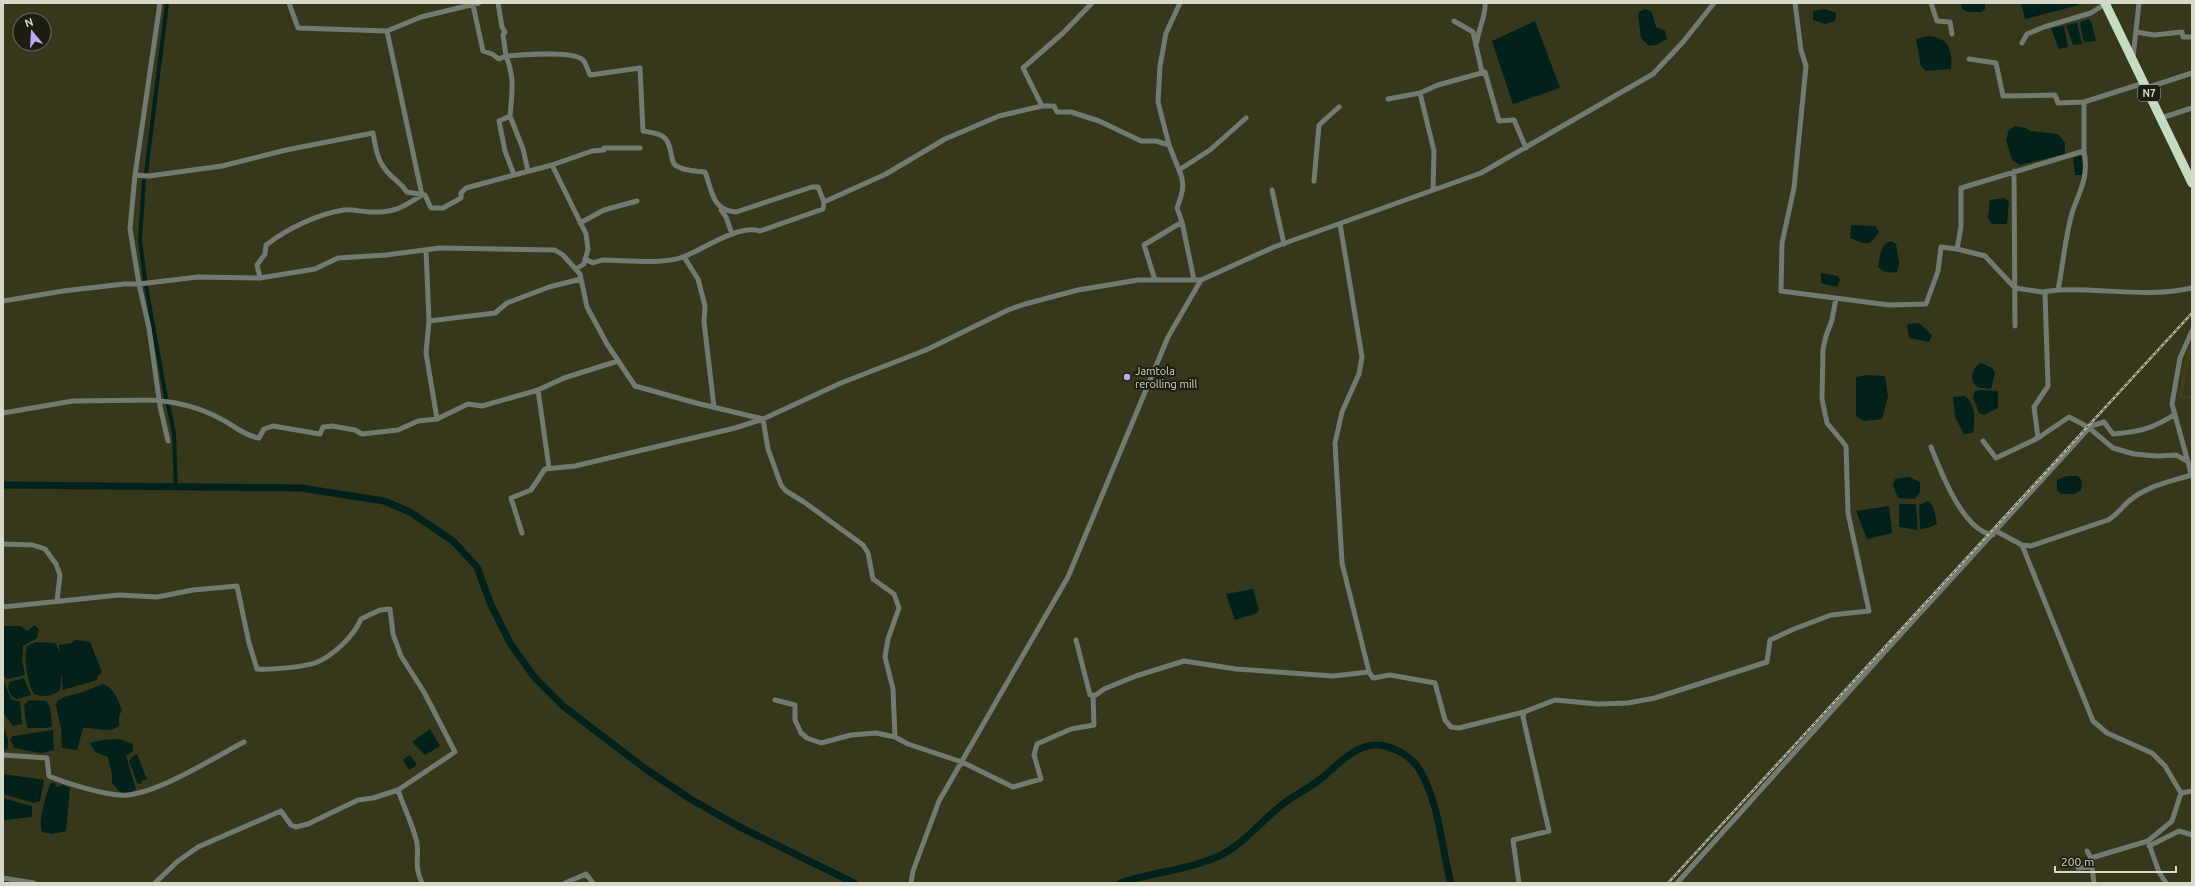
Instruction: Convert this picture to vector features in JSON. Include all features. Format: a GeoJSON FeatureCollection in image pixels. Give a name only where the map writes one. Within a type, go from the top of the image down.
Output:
{"type":"FeatureCollection","features":[{"type":"Feature","properties":{"kind":"highway","name":"N7"},"geometry":{"type":"LineString","coordinates":[[2105,4],[2192,185]]}},
{"type":"Feature","properties":{"kind":"street"},"geometry":{"type":"LineString","coordinates":[[160,3],[135,175],[130,229],[139,284],[149,328],[159,400],[168,441]]}},
{"type":"Feature","properties":{"kind":"street"},"geometry":{"type":"LineString","coordinates":[[289,3],[298,28],[387,31],[421,16],[479,3]]}},
{"type":"Feature","properties":{"kind":"street"},"geometry":{"type":"LineString","coordinates":[[498,3],[502,27],[505,32],[503,35],[506,56],[513,80],[510,116],[523,149],[528,171]]}},
{"type":"Feature","properties":{"kind":"street"},"geometry":{"type":"LineString","coordinates":[[1042,106],[1023,68],[1063,33],[1092,3]]}},
{"type":"Feature","properties":{"kind":"street"},"geometry":{"type":"LineString","coordinates":[[1179,3],[1166,33],[1160,66],[1158,102],[1169,145],[1178,170],[1183,178],[1183,193],[1177,208],[1182,222],[1194,280]]}},
{"type":"Feature","properties":{"kind":"street"},"geometry":{"type":"LineString","coordinates":[[1476,46],[1479,28],[1487,9],[1485,3]]}},
{"type":"Feature","properties":{"kind":"street"},"geometry":{"type":"LineString","coordinates":[[522,533],[511,498],[531,490],[545,469],[575,466],[735,428],[763,418],[840,383],[926,350],[1008,310],[1078,290],[1138,280],[1201,280],[1284,244],[1481,173],[1653,74],[1684,42],[1714,3]]}},
{"type":"Feature","properties":{"kind":"street"},"geometry":{"type":"LineString","coordinates":[[1795,3],[1801,50],[1806,66],[1794,188],[1782,243],[1781,291],[1889,305],[1926,304],[1938,271],[1941,248],[1957,249],[1985,256],[2015,288],[2045,292],[2058,290],[2097,289],[2150,293],[2192,288]]}},
{"type":"Feature","properties":{"kind":"street"},"geometry":{"type":"LineString","coordinates":[[1931,3],[1937,21],[1950,22],[1952,34]]}},
{"type":"Feature","properties":{"kind":"street"},"geometry":{"type":"LineString","coordinates":[[2132,60],[2139,3]]}},
{"type":"Feature","properties":{"kind":"street"},"geometry":{"type":"LineString","coordinates":[[2022,43],[2027,34],[2044,27],[2091,13],[2105,4]]}},
{"type":"Feature","properties":{"kind":"street"},"geometry":{"type":"LineString","coordinates":[[473,5],[483,51],[492,54],[499,59],[506,56],[559,54],[579,58],[584,61],[590,74],[640,68],[643,131],[662,134],[668,141],[672,160],[676,166],[687,170],[705,172],[719,207],[726,217],[732,234]]}},
{"type":"Feature","properties":{"kind":"street"},"geometry":{"type":"LineString","coordinates":[[1454,21],[1473,32],[1482,72],[1485,72],[1499,121],[1514,120],[1526,148]]}},
{"type":"Feature","properties":{"kind":"street"},"geometry":{"type":"LineString","coordinates":[[387,31],[422,195]]}},
{"type":"Feature","properties":{"kind":"street"},"geometry":{"type":"LineString","coordinates":[[2136,32],[2154,35],[2182,32],[2183,37],[2192,37]]}},
{"type":"Feature","properties":{"kind":"street"},"geometry":{"type":"LineString","coordinates":[[1969,59],[1996,63],[2002,96],[2055,95],[2058,103],[2084,102],[2192,73]]}},
{"type":"Feature","properties":{"kind":"street"},"geometry":{"type":"LineString","coordinates":[[1388,99],[1420,93],[1482,72]]}},
{"type":"Feature","properties":{"kind":"street"},"geometry":{"type":"LineString","coordinates":[[1420,93],[1434,151],[1433,190]]}},
{"type":"Feature","properties":{"kind":"street"},"geometry":{"type":"LineString","coordinates":[[2058,290],[2072,214],[2081,191],[2087,167],[2084,151],[2084,102]]}},
{"type":"Feature","properties":{"kind":"street"},"geometry":{"type":"LineString","coordinates":[[824,202],[886,174],[945,139],[999,116],[1042,106],[1054,106],[1057,112],[1071,112],[1099,121],[1141,141],[1156,141],[1169,145]]}},
{"type":"Feature","properties":{"kind":"street"},"geometry":{"type":"LineString","coordinates":[[1314,181],[1319,125],[1339,107]]}},
{"type":"Feature","properties":{"kind":"street"},"geometry":{"type":"LineString","coordinates":[[2161,118],[2192,108]]}},
{"type":"Feature","properties":{"kind":"street"},"geometry":{"type":"LineString","coordinates":[[510,116],[499,121],[505,150],[514,175]]}},
{"type":"Feature","properties":{"kind":"street"},"geometry":{"type":"LineString","coordinates":[[1178,170],[1210,150],[1246,118]]}},
{"type":"Feature","properties":{"kind":"street"},"geometry":{"type":"LineString","coordinates":[[135,175],[149,176],[222,166],[286,150],[373,133],[380,160],[386,171],[401,182],[407,192],[425,196],[431,208],[443,208],[461,198],[461,193],[466,188],[552,165],[592,151],[604,150],[604,148],[640,148]]}},
{"type":"Feature","properties":{"kind":"street"},"geometry":{"type":"LineString","coordinates":[[1957,249],[1961,227],[1961,188],[2084,151]]}},
{"type":"Feature","properties":{"kind":"street"},"geometry":{"type":"LineString","coordinates":[[552,165],[586,234],[588,249],[584,264],[576,269]]}},
{"type":"Feature","properties":{"kind":"street"},"geometry":{"type":"LineString","coordinates":[[2014,171],[2015,326]]}},
{"type":"Feature","properties":{"kind":"street"},"geometry":{"type":"LineString","coordinates":[[585,259],[593,263],[602,260],[671,260],[684,257],[732,234],[755,229],[760,231],[822,210],[824,202],[818,187],[812,186],[736,212],[724,210],[719,207]]}},
{"type":"Feature","properties":{"kind":"street"},"geometry":{"type":"LineString","coordinates":[[1272,190],[1284,244]]}},
{"type":"Feature","properties":{"kind":"street"},"geometry":{"type":"LineString","coordinates":[[260,278],[257,265],[264,254],[266,245],[287,232],[327,214],[346,210],[372,212],[398,210],[422,195]]}},
{"type":"Feature","properties":{"kind":"street"},"geometry":{"type":"LineString","coordinates":[[580,223],[604,210],[637,201]]}},
{"type":"Feature","properties":{"kind":"street"},"geometry":{"type":"LineString","coordinates":[[1155,280],[1144,245],[1182,222]]}},
{"type":"Feature","properties":{"kind":"street"},"geometry":{"type":"LineString","coordinates":[[1340,224],[1362,357],[1359,374],[1342,412],[1335,443],[1342,563],[1368,672],[1374,678],[1390,675],[1435,683],[1445,720],[1451,728],[1459,728],[1524,712],[1555,700],[1598,704],[1628,703],[1655,698],[1766,662],[1770,640],[1794,628],[1831,616],[1869,611],[1848,513],[1846,446],[1826,423],[1822,399],[1823,349],[1832,320],[1836,298]]}},
{"type":"Feature","properties":{"kind":"street"},"geometry":{"type":"LineString","coordinates":[[3,301],[63,291],[198,277],[260,278],[315,269],[338,258],[386,255],[440,248],[555,250],[563,255],[580,274],[587,307],[618,361],[635,386],[714,407],[763,418]]}},
{"type":"Feature","properties":{"kind":"street"},"geometry":{"type":"LineString","coordinates":[[426,250],[429,321],[426,353],[437,419]]}},
{"type":"Feature","properties":{"kind":"street"},"geometry":{"type":"LineString","coordinates":[[684,257],[698,280],[705,306],[704,322],[714,407]]}},
{"type":"Feature","properties":{"kind":"street"},"geometry":{"type":"LineString","coordinates":[[429,321],[495,312],[506,303],[549,287],[581,279]]}},
{"type":"Feature","properties":{"kind":"street"},"geometry":{"type":"LineString","coordinates":[[911,883],[913,871],[939,801],[1068,577],[1168,336],[1201,280]]}},
{"type":"Feature","properties":{"kind":"street"},"geometry":{"type":"LineString","coordinates":[[2038,438],[2034,407],[2046,391],[2049,376],[2045,292]]}},
{"type":"Feature","properties":{"kind":"street"},"geometry":{"type":"LineString","coordinates":[[1931,447],[1944,482],[1959,507],[1980,531],[1994,533],[2022,545],[2031,546],[2108,520],[2115,516],[2128,502],[2151,487],[2192,476],[2172,404],[2180,358],[2192,331]]}},
{"type":"Feature","properties":{"kind":"street"},"geometry":{"type":"LineString","coordinates":[[3,413],[73,401],[159,400],[168,401],[223,419],[246,436],[259,438],[264,429],[273,426],[320,434],[323,428],[332,426],[355,430],[362,434],[398,430],[418,421],[437,419],[468,404],[482,406],[538,390],[564,378],[618,361]]}},
{"type":"Feature","properties":{"kind":"street"},"geometry":{"type":"LineString","coordinates":[[538,390],[549,468]]}},
{"type":"Feature","properties":{"kind":"street"},"geometry":{"type":"LineString","coordinates":[[1677,883],[2089,428],[2104,422],[2113,434],[2140,431],[2159,425],[2175,414]]}},
{"type":"Feature","properties":{"kind":"street"},"geometry":{"type":"LineString","coordinates":[[1983,441],[1996,458],[2038,438],[2069,417],[2089,428],[2113,448],[2134,454],[2157,456],[2176,455],[2187,461]]}},
{"type":"Feature","properties":{"kind":"street"},"geometry":{"type":"LineString","coordinates":[[763,418],[768,449],[781,485],[786,491],[804,502],[863,545],[868,553],[873,579],[894,594],[897,600],[899,613],[888,639],[885,657],[893,689],[895,737]]}},
{"type":"Feature","properties":{"kind":"street"},"geometry":{"type":"LineString","coordinates":[[3,544],[33,544],[45,549],[56,564],[60,575],[57,601]]}},
{"type":"Feature","properties":{"kind":"street"},"geometry":{"type":"LineString","coordinates":[[2022,545],[2093,721],[2107,733],[2152,753],[2165,766],[2181,793],[2172,821],[2148,843]]}},
{"type":"Feature","properties":{"kind":"street"},"geometry":{"type":"LineString","coordinates":[[3,607],[119,595],[158,597],[193,590],[237,586],[249,643],[257,669],[268,670],[315,663],[346,641],[358,627],[361,619],[380,610],[390,609],[393,634],[401,656],[424,692],[439,724],[455,752],[398,790],[373,798],[358,800],[308,824],[296,828],[291,825],[281,811],[198,847],[178,861],[155,883]]}},
{"type":"Feature","properties":{"kind":"street"},"geometry":{"type":"LineString","coordinates":[[1076,640],[1090,695],[1093,695]]}},
{"type":"Feature","properties":{"kind":"street"},"geometry":{"type":"LineString","coordinates":[[1093,695],[1096,695],[1104,689],[1136,676],[1184,661],[1236,669],[1333,676],[1368,672]]}},
{"type":"Feature","properties":{"kind":"street"},"geometry":{"type":"LineString","coordinates":[[775,700],[795,705],[795,720],[801,733],[807,738],[821,743],[851,735],[876,733],[895,737],[908,744],[962,762],[1013,787],[1039,780],[1041,777],[1034,755],[1037,744],[1070,729],[1094,725],[1093,695]]}},
{"type":"Feature","properties":{"kind":"street"},"geometry":{"type":"LineString","coordinates":[[1519,883],[1513,840],[1549,831],[1523,717],[1524,712]]}},
{"type":"Feature","properties":{"kind":"street"},"geometry":{"type":"LineString","coordinates":[[3,755],[47,758],[49,776],[115,794],[128,795],[187,773],[244,742]]}},
{"type":"Feature","properties":{"kind":"street"},"geometry":{"type":"LineString","coordinates":[[398,790],[413,827],[417,845],[416,864],[422,883]]}},
{"type":"Feature","properties":{"kind":"street"},"geometry":{"type":"LineString","coordinates":[[2181,793],[2192,792]]}},
{"type":"Feature","properties":{"kind":"street"},"geometry":{"type":"LineString","coordinates":[[2091,858],[2148,843],[2179,831],[2192,835]]}},
{"type":"Feature","properties":{"kind":"street"},"geometry":{"type":"LineString","coordinates":[[2148,843],[2159,872],[2166,883]]}},
{"type":"Feature","properties":{"kind":"street"},"geometry":{"type":"LineString","coordinates":[[2087,851],[2091,858],[2094,883]]}},
{"type":"Feature","properties":{"kind":"street"},"geometry":{"type":"LineString","coordinates":[[2078,868],[2092,866]]}},
{"type":"Feature","properties":{"kind":"street"},"geometry":{"type":"LineString","coordinates":[[565,883],[586,874],[593,883]]}},
{"type":"Feature","properties":{"kind":"street"},"geometry":{"type":"LineString","coordinates":[[3,878],[34,883]]}},
{"type":"Feature","properties":{"kind":"shaded area"},"geometry":{"type":"Polygon","coordinates":[[[2192,340],[2192,349],[2182,395],[2192,397],[2192,399],[2179,397],[2185,358],[2192,340]]]}},
{"type":"Feature","properties":{"kind":"water"},"geometry":{"type":"Polygon","coordinates":[[[1960,3],[1985,3],[1985,9],[1981,12],[1969,12],[1962,9],[1960,3]]]}},
{"type":"Feature","properties":{"kind":"water"},"geometry":{"type":"Polygon","coordinates":[[[2021,3],[2079,3],[2079,5],[2025,19],[2021,3]]]}},
{"type":"Feature","properties":{"kind":"water"},"geometry":{"type":"Polygon","coordinates":[[[1645,9],[1652,12],[1656,27],[1665,31],[1667,39],[1656,45],[1649,46],[1641,38],[1638,15],[1639,12],[1645,9]]]}},
{"type":"Feature","properties":{"kind":"water"},"geometry":{"type":"Polygon","coordinates":[[[1825,9],[1836,13],[1835,21],[1825,24],[1813,20],[1813,11],[1825,9]]]}},
{"type":"Feature","properties":{"kind":"water"},"geometry":{"type":"Polygon","coordinates":[[[2088,19],[2091,21],[2096,41],[2084,42],[2080,24],[2088,19]]]}},
{"type":"Feature","properties":{"kind":"water"},"geometry":{"type":"Polygon","coordinates":[[[1535,21],[1560,88],[1513,104],[1492,41],[1535,21]]]}},
{"type":"Feature","properties":{"kind":"water"},"geometry":{"type":"Polygon","coordinates":[[[2077,23],[2082,44],[2073,45],[2066,25],[2077,23]]]}},
{"type":"Feature","properties":{"kind":"water"},"geometry":{"type":"Polygon","coordinates":[[[2064,26],[2068,47],[2059,49],[2051,28],[2064,26]]]}},
{"type":"Feature","properties":{"kind":"water"},"geometry":{"type":"Polygon","coordinates":[[[1928,36],[1940,39],[1948,46],[1951,56],[1951,69],[1926,71],[1921,66],[1916,39],[1928,36]]]}},
{"type":"Feature","properties":{"kind":"water"},"geometry":{"type":"Polygon","coordinates":[[[2015,126],[2026,128],[2030,131],[2058,134],[2065,143],[2065,154],[2020,165],[2012,160],[2006,140],[2009,130],[2015,126]]]}},
{"type":"Feature","properties":{"kind":"water"},"geometry":{"type":"Polygon","coordinates":[[[2081,155],[2084,169],[2082,175],[2075,175],[2073,158],[2081,155]]]}},
{"type":"Feature","properties":{"kind":"water"},"geometry":{"type":"Polygon","coordinates":[[[2005,198],[2009,202],[2007,224],[1992,224],[1988,218],[1990,200],[2005,198]]]}},
{"type":"Feature","properties":{"kind":"water"},"geometry":{"type":"Polygon","coordinates":[[[1851,225],[1875,226],[1879,232],[1872,241],[1869,243],[1864,243],[1850,238],[1851,225]]]}},
{"type":"Feature","properties":{"kind":"water"},"geometry":{"type":"Polygon","coordinates":[[[1891,241],[1896,244],[1899,263],[1897,272],[1886,272],[1878,267],[1883,248],[1891,241]]]}},
{"type":"Feature","properties":{"kind":"water"},"geometry":{"type":"Polygon","coordinates":[[[1821,273],[1838,276],[1840,280],[1837,287],[1821,283],[1821,273]]]}},
{"type":"Feature","properties":{"kind":"water"},"geometry":{"type":"Polygon","coordinates":[[[1919,323],[1932,335],[1929,342],[1909,338],[1907,324],[1919,323]]]}},
{"type":"Feature","properties":{"kind":"water"},"geometry":{"type":"Polygon","coordinates":[[[1981,363],[1992,368],[1995,373],[1991,389],[1978,387],[1973,382],[1972,376],[1974,370],[1981,363]]]}},
{"type":"Feature","properties":{"kind":"water"},"geometry":{"type":"Polygon","coordinates":[[[1868,375],[1885,376],[1888,397],[1882,419],[1864,421],[1856,416],[1856,377],[1868,375]]]}},
{"type":"Feature","properties":{"kind":"water"},"geometry":{"type":"Polygon","coordinates":[[[1975,391],[1998,391],[1998,408],[1984,415],[1979,413],[1973,397],[1975,391]]]}},
{"type":"Feature","properties":{"kind":"water"},"geometry":{"type":"Polygon","coordinates":[[[1965,396],[1973,408],[1974,423],[1973,433],[1964,434],[1955,417],[1953,397],[1965,396]]]}},
{"type":"Feature","properties":{"kind":"water"},"geometry":{"type":"Polygon","coordinates":[[[2067,476],[2078,476],[2082,481],[2081,490],[2074,494],[2061,494],[2057,490],[2057,480],[2067,476]]]}},
{"type":"Feature","properties":{"kind":"water"},"geometry":{"type":"Polygon","coordinates":[[[1909,477],[1920,482],[1920,492],[1915,499],[1898,498],[1893,485],[1895,479],[1909,477]]]}},
{"type":"Feature","properties":{"kind":"water"},"geometry":{"type":"Polygon","coordinates":[[[1928,501],[1933,506],[1937,524],[1928,528],[1920,529],[1919,505],[1928,501]]]}},
{"type":"Feature","properties":{"kind":"water"},"geometry":{"type":"Polygon","coordinates":[[[1899,504],[1916,504],[1918,530],[1899,527],[1899,504]]]}},
{"type":"Feature","properties":{"kind":"water"},"geometry":{"type":"Polygon","coordinates":[[[1889,506],[1892,533],[1867,539],[1856,511],[1889,506]]]}},
{"type":"Feature","properties":{"kind":"water"},"geometry":{"type":"Polygon","coordinates":[[[1253,589],[1259,610],[1257,613],[1235,620],[1226,594],[1253,589]]]}},
{"type":"Feature","properties":{"kind":"water"},"geometry":{"type":"Polygon","coordinates":[[[35,625],[39,630],[37,638],[23,646],[22,660],[25,675],[8,679],[3,676],[3,626],[21,626],[27,631],[35,625]]]}},
{"type":"Feature","properties":{"kind":"water"},"geometry":{"type":"Polygon","coordinates":[[[75,640],[90,642],[102,672],[97,677],[97,680],[63,690],[59,645],[72,643],[75,640]]]}},
{"type":"Feature","properties":{"kind":"water"},"geometry":{"type":"Polygon","coordinates":[[[36,642],[55,643],[60,653],[60,690],[50,695],[41,696],[34,694],[30,684],[26,664],[26,651],[27,646],[36,642]]]}},
{"type":"Feature","properties":{"kind":"water"},"geometry":{"type":"Polygon","coordinates":[[[24,678],[31,695],[17,699],[12,697],[8,688],[9,682],[24,678]]]}},
{"type":"Feature","properties":{"kind":"water"},"geometry":{"type":"Polygon","coordinates":[[[3,679],[11,699],[20,702],[22,724],[13,726],[3,713],[3,679]]]}},
{"type":"Feature","properties":{"kind":"water"},"geometry":{"type":"Polygon","coordinates":[[[103,684],[113,691],[122,710],[119,716],[119,726],[111,730],[83,728],[77,750],[62,748],[61,728],[56,706],[57,701],[64,697],[83,692],[103,684]]]}},
{"type":"Feature","properties":{"kind":"water"},"geometry":{"type":"Polygon","coordinates":[[[29,700],[46,701],[50,707],[52,726],[47,728],[27,728],[24,705],[29,700]]]}},
{"type":"Feature","properties":{"kind":"water"},"geometry":{"type":"Polygon","coordinates":[[[3,726],[8,739],[8,748],[3,751],[3,726]]]}},
{"type":"Feature","properties":{"kind":"water"},"geometry":{"type":"Polygon","coordinates":[[[430,729],[440,746],[425,755],[412,742],[430,729]]]}},
{"type":"Feature","properties":{"kind":"water"},"geometry":{"type":"Polygon","coordinates":[[[53,730],[54,750],[41,753],[14,748],[10,739],[13,736],[53,730]]]}},
{"type":"Feature","properties":{"kind":"water"},"geometry":{"type":"Polygon","coordinates":[[[119,739],[133,744],[133,751],[126,756],[136,789],[128,794],[121,793],[112,783],[112,775],[108,757],[95,752],[90,743],[119,739]]]}},
{"type":"Feature","properties":{"kind":"water"},"geometry":{"type":"Polygon","coordinates":[[[137,754],[147,780],[143,780],[141,784],[137,783],[129,761],[137,754]]]}},
{"type":"Feature","properties":{"kind":"water"},"geometry":{"type":"Polygon","coordinates":[[[410,755],[417,765],[409,770],[403,760],[410,755]]]}},
{"type":"Feature","properties":{"kind":"water"},"geometry":{"type":"Polygon","coordinates":[[[3,774],[44,780],[40,801],[34,803],[3,794],[3,774]]]}},
{"type":"Feature","properties":{"kind":"water"},"geometry":{"type":"Polygon","coordinates":[[[51,783],[55,783],[56,787],[63,785],[70,788],[66,831],[52,834],[42,832],[41,827],[43,808],[51,783]]]}},
{"type":"Feature","properties":{"kind":"water"},"geometry":{"type":"Polygon","coordinates":[[[3,798],[32,806],[32,817],[4,820],[3,798]]]}},
{"type":"Feature","properties":{"kind":"waterway"},"geometry":{"type":"LineString","coordinates":[[146,173],[167,3]]}},
{"type":"Feature","properties":{"kind":"waterway"},"geometry":{"type":"LineString","coordinates":[[144,181],[140,239],[145,280]]}},
{"type":"Feature","properties":{"kind":"waterway"},"geometry":{"type":"LineString","coordinates":[[146,286],[166,398]]}},
{"type":"Feature","properties":{"kind":"waterway"},"geometry":{"type":"LineString","coordinates":[[168,405],[174,433],[176,487]]}},
{"type":"Feature","properties":{"kind":"waterway"},"geometry":{"type":"LineString","coordinates":[[3,485],[301,488],[384,501],[410,512],[453,541],[477,567],[491,605],[510,643],[535,678],[563,706],[647,770],[692,800],[738,826],[854,883]]}},
{"type":"Feature","properties":{"kind":"waterway"},"geometry":{"type":"LineString","coordinates":[[1120,883],[1195,865],[1227,852],[1243,840],[1283,804],[1318,781],[1348,756],[1358,749],[1372,745],[1380,745],[1397,750],[1417,765],[1432,799],[1451,883]]}},
{"type":"Feature","properties":{"kind":"railway"},"geometry":{"type":"LineString","coordinates":[[1668,883],[2192,313]]}},
{"type":"Feature","properties":{"kind":"place","name":"Jamtola rerolling mill"},"geometry":{"type":"Point","coordinates":[1127,377]}}]}
